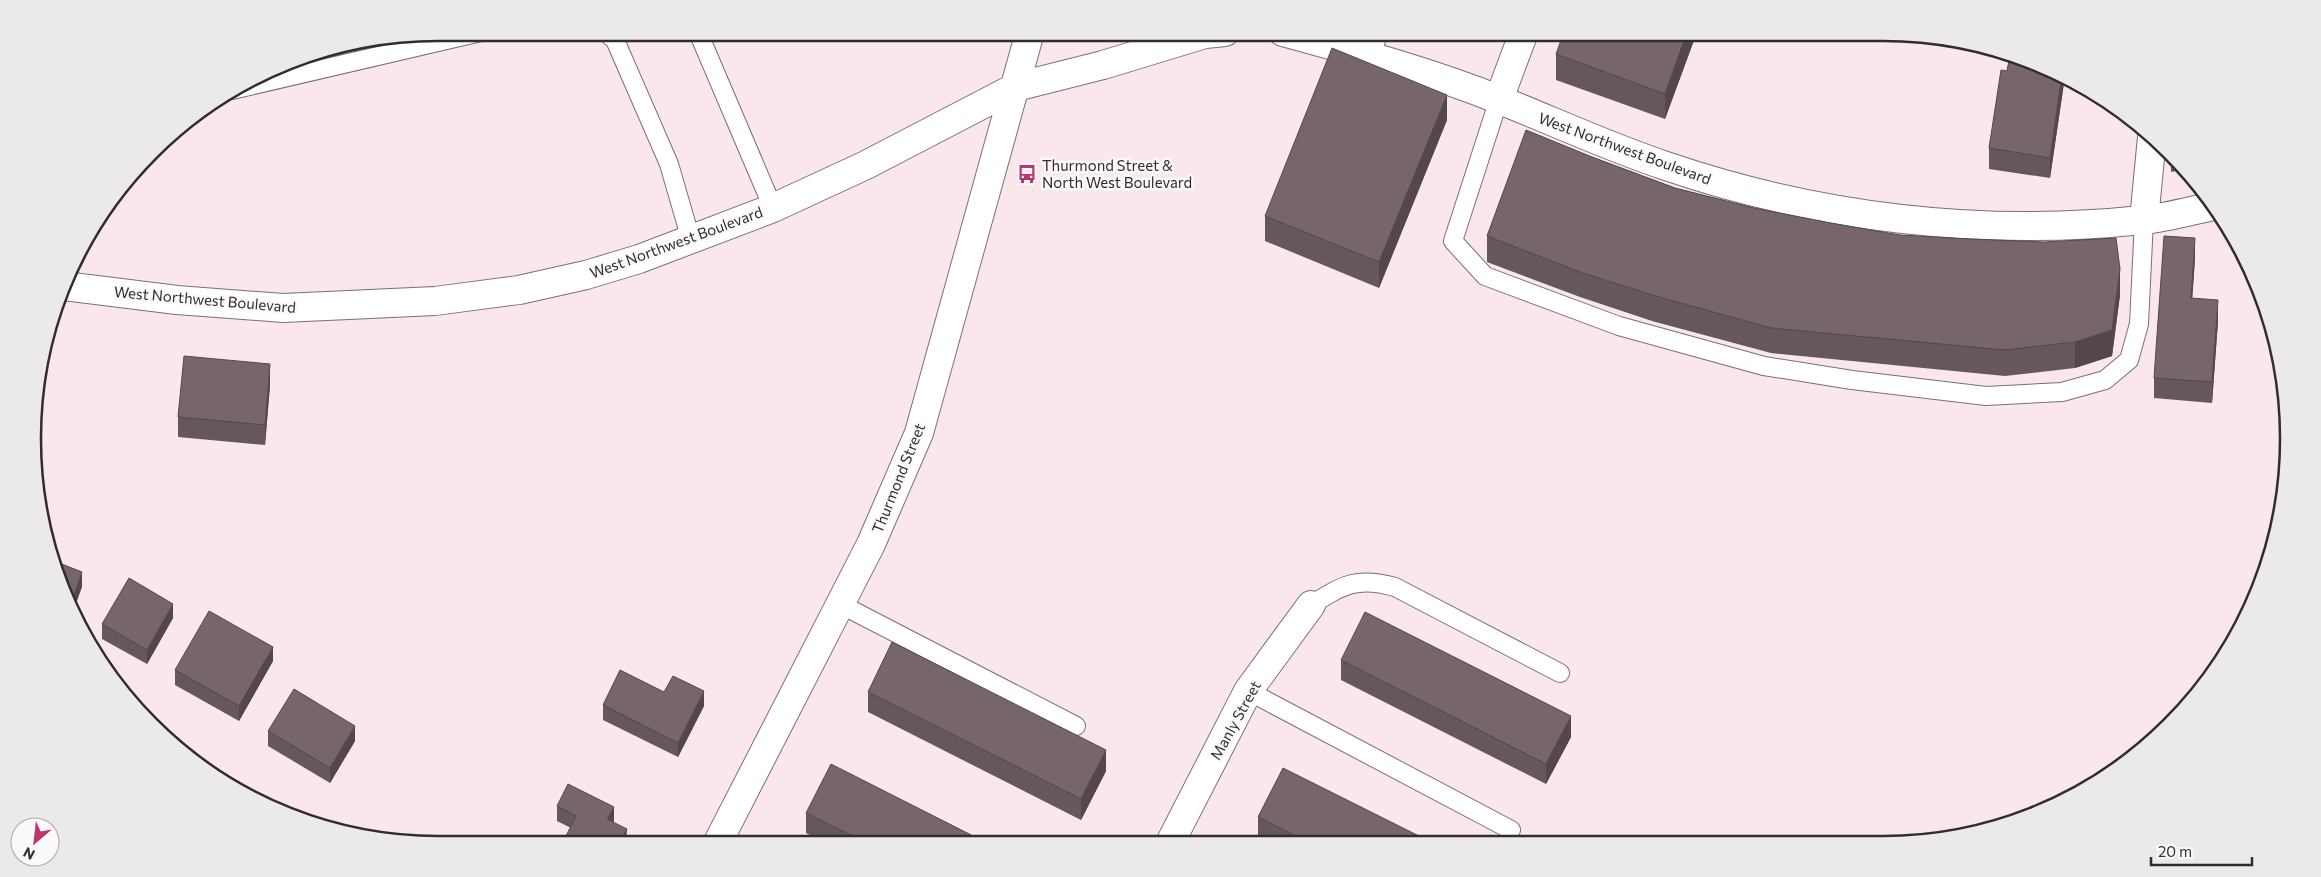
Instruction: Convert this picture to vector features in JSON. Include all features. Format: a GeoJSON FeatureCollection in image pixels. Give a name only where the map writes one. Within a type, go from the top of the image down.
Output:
{"type":"FeatureCollection","features":[{"type":"Feature","properties":{"kind":"main road","name":"Thurmond Street"},"geometry":{"type":"LineString","coordinates":[[727,836],[871,544],[919,434],[1028,41]]}},
{"type":"Feature","properties":{"kind":"main road","name":"West Northwest Boulevard"},"geometry":{"type":"LineString","coordinates":[[71,287],[177,300],[283,308],[435,301],[519,290],[586,275],[691,240],[773,208],[866,165],[1016,87],[1103,65],[1182,41]]}},
{"type":"Feature","properties":{"kind":"main road","name":"West Northwest Boulevard"},"geometry":{"type":"LineString","coordinates":[[1352,41],[1375,44],[1594,140],[1666,166],[1749,191],[1843,212],[1947,225],[2045,227],[2144,220],[2206,208]]}},
{"type":"Feature","properties":{"kind":"main road"},"geometry":{"type":"LineString","coordinates":[[1499,99],[1521,41]]}},
{"type":"Feature","properties":{"kind":"main road"},"geometry":{"type":"LineString","coordinates":[[2144,220],[2151,147]]}},
{"type":"Feature","properties":{"kind":"main road","name":"Manly Street"},"geometry":{"type":"LineString","coordinates":[[1174,836],[1248,691],[1311,605]]}},
{"type":"Feature","properties":{"kind":"lane"},"geometry":{"type":"LineString","coordinates":[[260,83],[442,41]]}},
{"type":"Feature","properties":{"kind":"lane"},"geometry":{"type":"LineString","coordinates":[[615,41],[670,164],[691,240]]}},
{"type":"Feature","properties":{"kind":"lane"},"geometry":{"type":"LineString","coordinates":[[702,41],[773,208]]}},
{"type":"Feature","properties":{"kind":"lane"},"geometry":{"type":"LineString","coordinates":[[1499,99],[1453,241],[1485,276],[1618,326],[1764,366],[1852,380],[1986,396],[2062,392],[2105,380],[2129,360],[2139,324],[2144,220]]}},
{"type":"Feature","properties":{"kind":"lane"},"geometry":{"type":"LineString","coordinates":[[1311,605],[1341,586],[1374,581],[1394,586],[1560,673]]}},
{"type":"Feature","properties":{"kind":"lane"},"geometry":{"type":"LineString","coordinates":[[840,604],[1076,726]]}},
{"type":"Feature","properties":{"kind":"lane"},"geometry":{"type":"LineString","coordinates":[[1248,691],[1511,830]]}},
{"type":"Feature","properties":{"kind":"building"},"geometry":{"type":"Polygon","coordinates":[[[1561,41],[1684,41],[1665,94],[1556,54],[1561,41]]]}},
{"type":"Feature","properties":{"kind":"building"},"geometry":{"type":"Polygon","coordinates":[[[1332,48],[1447,95],[1379,262],[1265,216],[1332,48]]]}},
{"type":"Feature","properties":{"kind":"building"},"geometry":{"type":"Polygon","coordinates":[[[2009,62],[2035,71],[2061,83],[2050,158],[1989,148],[2001,70],[2007,71],[2009,62]]]}},
{"type":"Feature","properties":{"kind":"building"},"geometry":{"type":"Polygon","coordinates":[[[1526,130],[1675,188],[1754,208],[1831,223],[1900,235],[1971,239],[2044,242],[2116,238],[2120,269],[2112,330],[2075,342],[2005,350],[1771,328],[1652,295],[1580,272],[1487,236],[1526,130]]]}},
{"type":"Feature","properties":{"kind":"building"},"geometry":{"type":"Polygon","coordinates":[[[2164,236],[2195,238],[2191,298],[2218,300],[2212,382],[2154,378],[2164,236]]]}},
{"type":"Feature","properties":{"kind":"building"},"geometry":{"type":"Polygon","coordinates":[[[184,356],[270,364],[265,425],[178,417],[184,356]]]}},
{"type":"Feature","properties":{"kind":"building"},"geometry":{"type":"Polygon","coordinates":[[[61,564],[82,572],[73,596],[61,564]]]}},
{"type":"Feature","properties":{"kind":"building"},"geometry":{"type":"Polygon","coordinates":[[[129,578],[173,604],[147,650],[102,624],[129,578]]]}},
{"type":"Feature","properties":{"kind":"building"},"geometry":{"type":"Polygon","coordinates":[[[209,611],[273,647],[239,706],[175,670],[209,611]]]}},
{"type":"Feature","properties":{"kind":"building"},"geometry":{"type":"Polygon","coordinates":[[[1365,612],[1571,716],[1546,764],[1341,660],[1365,612]]]}},
{"type":"Feature","properties":{"kind":"building"},"geometry":{"type":"Polygon","coordinates":[[[892,642],[1106,750],[1081,799],[868,692],[892,642]]]}},
{"type":"Feature","properties":{"kind":"building"},"geometry":{"type":"Polygon","coordinates":[[[620,670],[664,692],[673,676],[704,691],[678,743],[603,705],[620,670]]]}},
{"type":"Feature","properties":{"kind":"building"},"geometry":{"type":"Polygon","coordinates":[[[294,689],[355,726],[330,768],[268,731],[294,689]]]}},
{"type":"Feature","properties":{"kind":"building"},"geometry":{"type":"Polygon","coordinates":[[[831,764],[973,836],[853,836],[806,813],[831,764]]]}},
{"type":"Feature","properties":{"kind":"building"},"geometry":{"type":"Polygon","coordinates":[[[1283,768],[1419,836],[1296,836],[1258,817],[1283,768]]]}},
{"type":"Feature","properties":{"kind":"building"},"geometry":{"type":"Polygon","coordinates":[[[568,784],[614,807],[607,819],[627,829],[623,836],[566,836],[576,816],[557,806],[568,784]]]}},
{"type":"Feature","properties":{"kind":"place","name":"Thurmond Street & North West Boulevard"},"geometry":{"type":"Point","coordinates":[1027,174]}}]}
